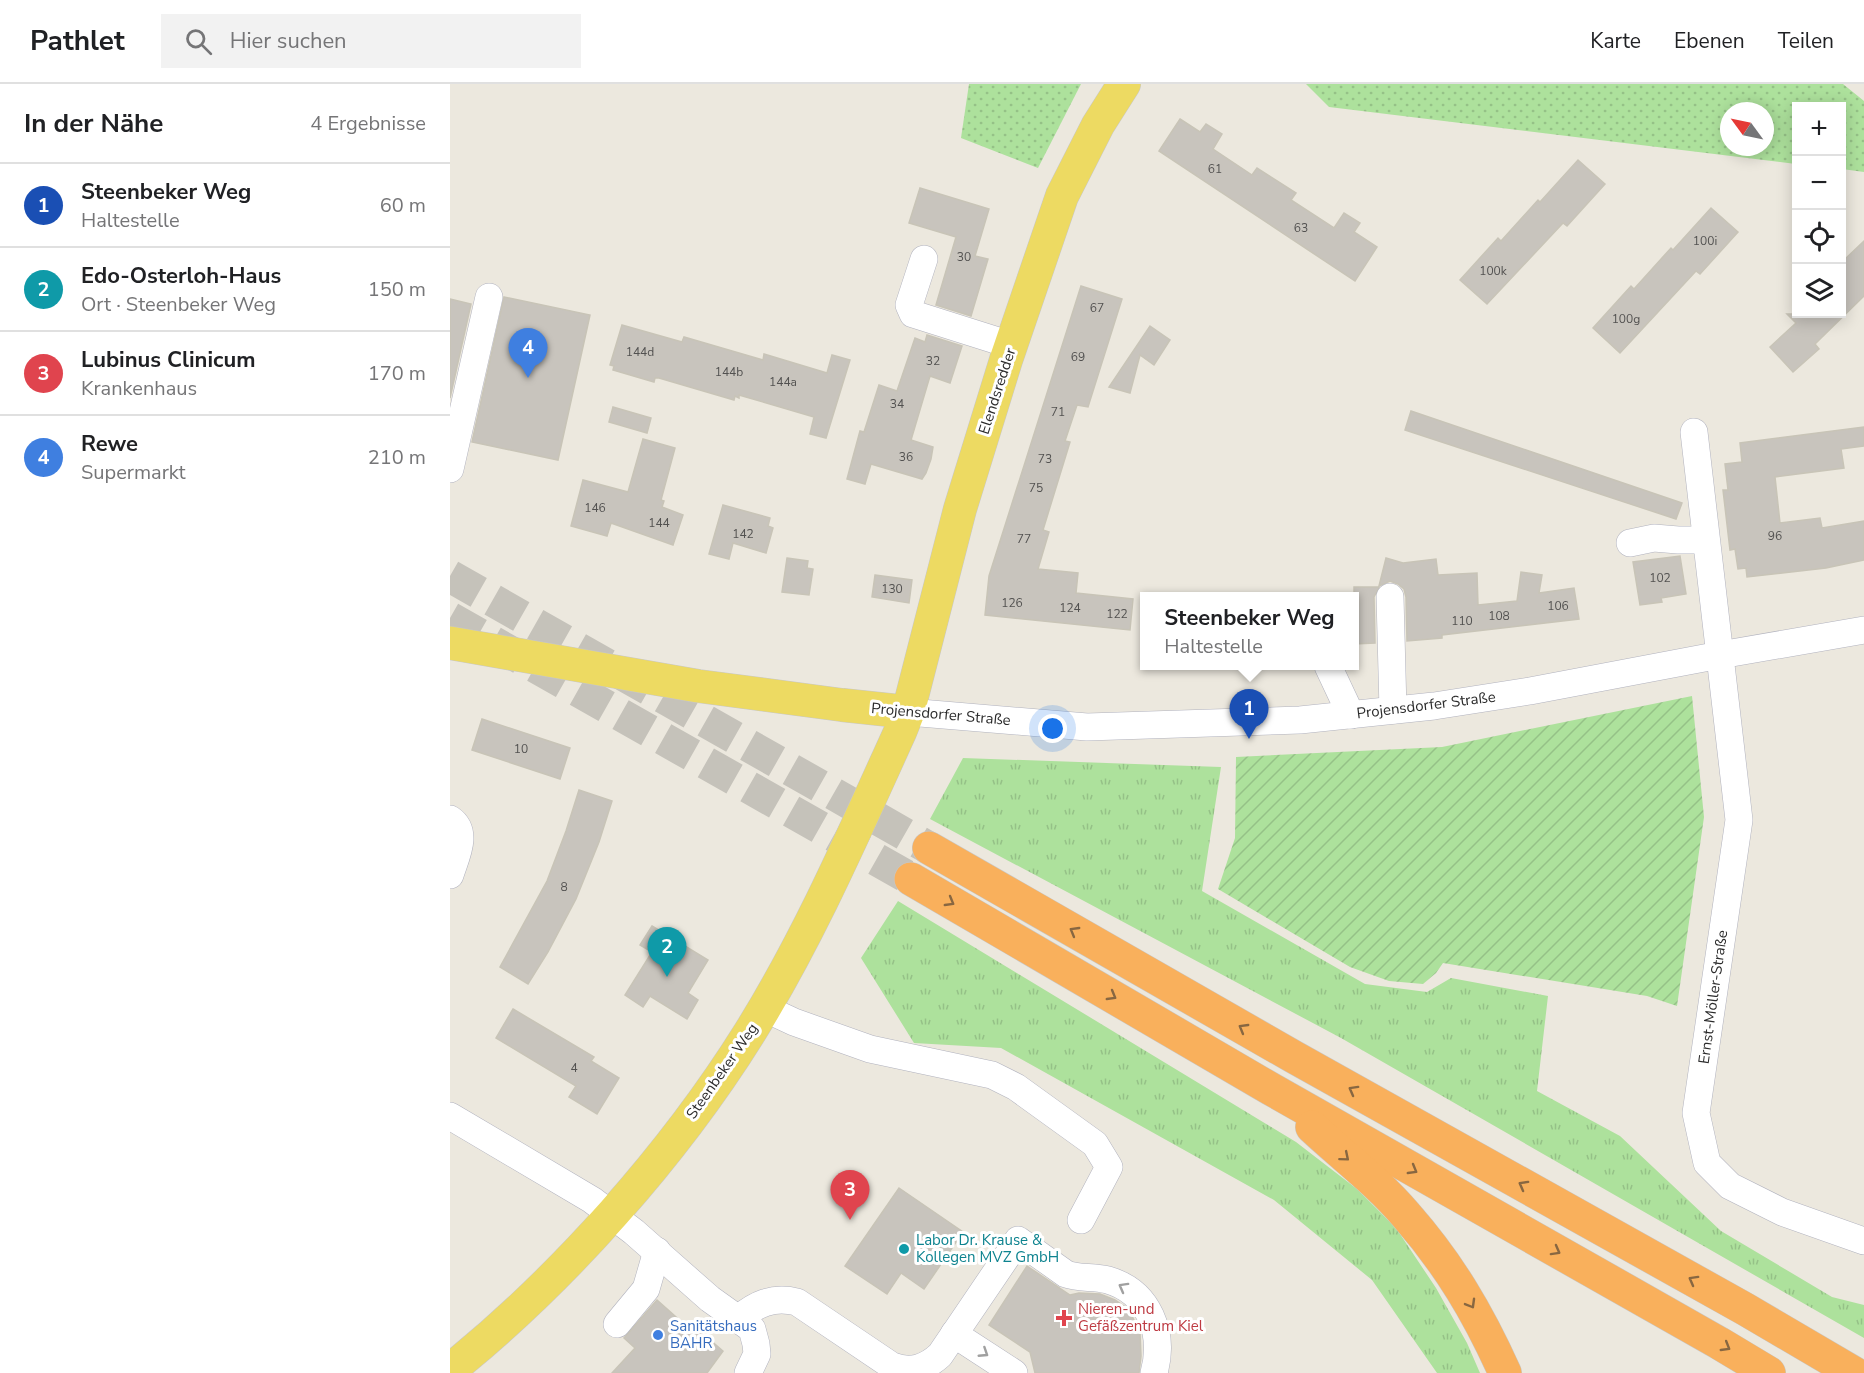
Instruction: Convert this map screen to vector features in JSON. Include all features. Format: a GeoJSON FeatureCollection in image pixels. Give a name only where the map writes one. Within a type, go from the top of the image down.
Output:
{"type":"FeatureCollection","features":[{"type":"Feature","properties":{"kind":"highway"},"geometry":{"type":"LineString","coordinates":[[929,848],[1284,1052],[1854,1373]]}},
{"type":"Feature","properties":{"kind":"highway"},"geometry":{"type":"LineString","coordinates":[[911,879],[1271,1089],[1769,1373]]}},
{"type":"Feature","properties":{"kind":"highway"},"geometry":{"type":"LineString","coordinates":[[1271,1089],[1405,1214],[1453,1274],[1486,1329],[1505,1373]]}},
{"type":"Feature","properties":{"kind":"highway"},"geometry":{"type":"LineString","coordinates":[[1744,1309],[1864,1365]]}},
{"type":"Feature","properties":{"kind":"main road","name":"Elendsredder"},"geometry":{"type":"LineString","coordinates":[[908,712],[960,509],[1011,345],[1062,196],[1098,125],[1124,84]]}},
{"type":"Feature","properties":{"kind":"main road","name":"Projensdorfer Straße"},"geometry":{"type":"LineString","coordinates":[[450,643],[698,686],[908,712]]}},
{"type":"Feature","properties":{"kind":"main road","name":"Steenbeker Weg"},"geometry":{"type":"LineString","coordinates":[[450,1370],[524,1306],[610,1216],[687,1121],[736,1052],[764,1008],[816,913],[908,712]]}},
{"type":"Feature","properties":{"kind":"street"},"geometry":{"type":"LineString","coordinates":[[924,259],[909,305],[913,314],[1011,345]]}},
{"type":"Feature","properties":{"kind":"street"},"geometry":{"type":"LineString","coordinates":[[450,469],[489,297]]}},
{"type":"Feature","properties":{"kind":"street"},"geometry":{"type":"LineString","coordinates":[[1694,432],[1720,655]]}},
{"type":"Feature","properties":{"kind":"street"},"geometry":{"type":"LineString","coordinates":[[1630,543],[1654,538],[1706,540]]}},
{"type":"Feature","properties":{"kind":"street"},"geometry":{"type":"LineString","coordinates":[[1390,597],[1393,710]]}},
{"type":"Feature","properties":{"kind":"street","name":"Projensdorfer Straße"},"geometry":{"type":"LineString","coordinates":[[908,712],[1088,727],[1229,724],[1351,715],[1434,706],[1530,691],[1864,630]]}},
{"type":"Feature","properties":{"kind":"street","name":"Ernst-Möller-Straße"},"geometry":{"type":"LineString","coordinates":[[1720,655],[1738,820],[1696,1113],[1707,1163],[1730,1186],[1782,1212],[1864,1241]]}},
{"type":"Feature","properties":{"kind":"street"},"geometry":{"type":"LineString","coordinates":[[1330,670],[1351,715]]}},
{"type":"Feature","properties":{"kind":"street"},"geometry":{"type":"LineString","coordinates":[[450,819],[457,824],[461,837],[450,875]]}},
{"type":"Feature","properties":{"kind":"street"},"geometry":{"type":"LineString","coordinates":[[764,1008],[794,1022],[870,1049],[992,1075],[1016,1087],[1095,1144],[1109,1167],[1081,1220]]}},
{"type":"Feature","properties":{"kind":"street"},"geometry":{"type":"LineString","coordinates":[[450,1116],[592,1200],[657,1251],[678,1272],[752,1329],[757,1354],[748,1373]]}},
{"type":"Feature","properties":{"kind":"street"},"geometry":{"type":"LineString","coordinates":[[738,1319],[768,1301],[796,1302],[892,1366],[909,1370],[923,1368],[935,1360],[1018,1240],[1066,1274],[1074,1277],[1084,1276],[1108,1280],[1127,1288],[1137,1296],[1152,1316],[1155,1324],[1158,1346],[1155,1373]]}},
{"type":"Feature","properties":{"kind":"street"},"geometry":{"type":"LineString","coordinates":[[617,1324],[646,1289],[657,1251]]}},
{"type":"Feature","properties":{"kind":"street"},"geometry":{"type":"LineString","coordinates":[[954,1334],[1014,1373]]}},
{"type":"Feature","properties":{"kind":"green space"},"geometry":{"type":"Polygon","coordinates":[[[969,84],[1081,84],[1038,168],[961,138],[969,84]]]}},
{"type":"Feature","properties":{"kind":"green space"},"geometry":{"type":"Polygon","coordinates":[[[1306,84],[1843,84],[1864,101],[1864,172],[1846,170],[1846,102],[1792,102],[1792,164],[1730,156],[1774,156],[1774,102],[1720,102],[1720,155],[1329,107],[1306,84]]]}},
{"type":"Feature","properties":{"kind":"green space"},"geometry":{"type":"Polygon","coordinates":[[[1692,696],[1704,817],[1677,1006],[1647,996],[1443,963],[1436,973],[1423,984],[1389,981],[1350,967],[1218,889],[1235,838],[1236,757],[1442,747],[1692,696]]]}},
{"type":"Feature","properties":{"kind":"green space"},"geometry":{"type":"Polygon","coordinates":[[[963,758],[1221,767],[1202,891],[1365,984],[1427,992],[1451,978],[1548,996],[1537,1091],[1620,1136],[1721,1231],[1832,1297],[1864,1305],[1864,1338],[1341,1038],[930,819],[963,758]]]}},
{"type":"Feature","properties":{"kind":"green space"},"geometry":{"type":"Polygon","coordinates":[[[898,901],[1296,1142],[1357,1189],[1396,1228],[1436,1288],[1467,1343],[1480,1373],[1437,1373],[1372,1280],[1274,1200],[1001,1048],[914,1043],[861,958],[898,901]]]}},
{"type":"Feature","properties":{"kind":"building"},"geometry":{"type":"Polygon","coordinates":[[[1180,119],[1200,132],[1206,124],[1222,134],[1213,149],[1252,175],[1257,168],[1296,193],[1291,200],[1334,228],[1344,213],[1360,223],[1354,232],[1377,247],[1355,281],[1159,151],[1180,119]]]}},
{"type":"Feature","properties":{"kind":"building"},"geometry":{"type":"Polygon","coordinates":[[[1578,160],[1605,184],[1567,226],[1563,223],[1487,304],[1460,280],[1498,238],[1501,241],[1538,200],[1540,202],[1578,160]]]}},
{"type":"Feature","properties":{"kind":"building"},"geometry":{"type":"Polygon","coordinates":[[[920,188],[989,209],[975,256],[988,259],[971,316],[936,305],[956,237],[909,223],[920,188]]]}},
{"type":"Feature","properties":{"kind":"building"},"geometry":{"type":"Polygon","coordinates":[[[1711,208],[1738,232],[1700,274],[1696,271],[1620,353],[1593,328],[1631,286],[1634,289],[1671,248],[1673,250],[1711,208]]]}},
{"type":"Feature","properties":{"kind":"building"},"geometry":{"type":"Polygon","coordinates":[[[1864,241],[1864,296],[1846,314],[1846,264],[1846,258],[1864,241]]]}},
{"type":"Feature","properties":{"kind":"building"},"geometry":{"type":"Polygon","coordinates":[[[1081,286],[1122,299],[1088,407],[1077,405],[1065,441],[1070,442],[1043,530],[1049,532],[1038,569],[1078,573],[1076,593],[1133,599],[1130,630],[985,615],[989,576],[1081,286]]]}},
{"type":"Feature","properties":{"kind":"building"},"geometry":{"type":"Polygon","coordinates":[[[504,297],[590,315],[558,460],[472,442],[504,297]]]}},
{"type":"Feature","properties":{"kind":"building"},"geometry":{"type":"Polygon","coordinates":[[[450,299],[471,304],[450,398],[450,299]]]}},
{"type":"Feature","properties":{"kind":"building"},"geometry":{"type":"Polygon","coordinates":[[[1787,314],[1792,314],[1792,318],[1842,318],[1815,344],[1819,349],[1793,372],[1770,347],[1796,323],[1787,314]]]}},
{"type":"Feature","properties":{"kind":"building"},"geometry":{"type":"Polygon","coordinates":[[[622,325],[682,342],[684,337],[763,360],[764,354],[827,373],[832,355],[850,360],[826,438],[810,434],[814,417],[739,395],[739,398],[735,396],[734,400],[659,378],[655,378],[654,382],[613,370],[614,366],[610,365],[622,325]]]}},
{"type":"Feature","properties":{"kind":"building"},"geometry":{"type":"Polygon","coordinates":[[[1150,326],[1170,340],[1154,365],[1140,355],[1130,393],[1109,387],[1150,326]]]}},
{"type":"Feature","properties":{"kind":"building"},"geometry":{"type":"Polygon","coordinates":[[[927,335],[962,346],[950,383],[930,376],[911,440],[933,447],[926,473],[922,479],[871,464],[865,484],[847,479],[860,431],[864,432],[879,385],[897,391],[915,338],[925,342],[927,335]]]}},
{"type":"Feature","properties":{"kind":"building"},"geometry":{"type":"Polygon","coordinates":[[[613,407],[651,418],[647,433],[609,422],[613,407]]]}},
{"type":"Feature","properties":{"kind":"building"},"geometry":{"type":"Polygon","coordinates":[[[1411,411],[1682,503],[1676,519],[1405,430],[1411,411]]]}},
{"type":"Feature","properties":{"kind":"building"},"geometry":{"type":"Polygon","coordinates":[[[1864,427],[1864,446],[1841,449],[1844,468],[1775,477],[1780,523],[1820,518],[1822,528],[1864,521],[1864,560],[1826,568],[1747,577],[1746,568],[1738,569],[1735,549],[1730,550],[1723,490],[1728,490],[1725,464],[1742,462],[1740,443],[1864,427]]]}},
{"type":"Feature","properties":{"kind":"building"},"geometry":{"type":"Polygon","coordinates":[[[643,439],[675,448],[661,500],[664,501],[662,507],[683,515],[673,545],[611,523],[607,536],[571,526],[583,480],[628,492],[643,439]]]}},
{"type":"Feature","properties":{"kind":"building"},"geometry":{"type":"Polygon","coordinates":[[[723,505],[770,518],[768,526],[773,528],[766,553],[733,543],[729,559],[709,554],[723,505]]]}},
{"type":"Feature","properties":{"kind":"building"},"geometry":{"type":"Polygon","coordinates":[[[1680,556],[1686,594],[1661,598],[1662,602],[1640,605],[1633,562],[1680,556]]]}},
{"type":"Feature","properties":{"kind":"building"},"geometry":{"type":"Polygon","coordinates":[[[787,558],[808,561],[807,568],[813,569],[809,595],[782,592],[787,558]]]}},
{"type":"Feature","properties":{"kind":"building"},"geometry":{"type":"Polygon","coordinates":[[[1386,558],[1403,563],[1436,559],[1438,575],[1477,573],[1478,605],[1517,601],[1521,572],[1542,575],[1539,593],[1574,588],[1579,619],[1407,641],[1404,589],[1390,581],[1379,586],[1386,558]]]}},
{"type":"Feature","properties":{"kind":"building"},"geometry":{"type":"Polygon","coordinates":[[[875,575],[912,580],[909,603],[872,597],[875,575]]]}},
{"type":"Feature","properties":{"kind":"building"},"geometry":{"type":"Polygon","coordinates":[[[1354,587],[1379,587],[1374,597],[1375,643],[1359,644],[1359,592],[1354,592],[1354,587]]]}},
{"type":"Feature","properties":{"kind":"building"},"geometry":{"type":"Polygon","coordinates":[[[482,719],[570,748],[560,779],[472,750],[482,719]]]}},
{"type":"Feature","properties":{"kind":"building"},"geometry":{"type":"Polygon","coordinates":[[[579,790],[612,801],[599,842],[576,899],[528,984],[500,967],[547,881],[579,790]]]}},
{"type":"Feature","properties":{"kind":"building"},"geometry":{"type":"Polygon","coordinates":[[[652,926],[708,960],[688,993],[698,1000],[687,1019],[650,996],[643,1007],[625,995],[652,952],[640,945],[652,926]]]}},
{"type":"Feature","properties":{"kind":"building"},"geometry":{"type":"Polygon","coordinates":[[[513,1009],[594,1057],[591,1061],[619,1078],[597,1114],[569,1097],[576,1086],[496,1038],[513,1009]]]}},
{"type":"Feature","properties":{"kind":"building","name":"Labor Dr. Krause & Kollegen MVZ GmbH"},"geometry":{"type":"Polygon","coordinates":[[[899,1188],[963,1232],[924,1289],[901,1273],[887,1294],[845,1266],[899,1188]]]}},
{"type":"Feature","properties":{"kind":"building","name":"Nieren-und Gefäßzentrum Kiel"},"geometry":{"type":"Polygon","coordinates":[[[1027,1266],[1070,1295],[1100,1294],[1124,1306],[1131,1314],[1140,1333],[1139,1373],[1035,1373],[1030,1352],[989,1325],[1027,1266]]]}},
{"type":"Feature","properties":{"kind":"building","name":"Sanitätshaus BAHR"},"geometry":{"type":"Polygon","coordinates":[[[657,1300],[693,1332],[702,1333],[723,1351],[707,1373],[612,1373],[635,1348],[624,1338],[657,1300]]]}},
{"type":"Feature","properties":{"kind":"tunnel"},"geometry":{"type":"LineString","coordinates":[[450,576],[929,848]]}},
{"type":"Feature","properties":{"kind":"tunnel"},"geometry":{"type":"LineString","coordinates":[[450,618],[911,879]]}},
{"type":"Feature","properties":{"kind":"place","name":"Rewe"},"geometry":{"type":"Point","coordinates":[528,378]}},
{"type":"Feature","properties":{"kind":"place","name":"Steenbeker Weg"},"geometry":{"type":"Point","coordinates":[1249,739]}},
{"type":"Feature","properties":{"kind":"place","name":"Edo-Osterloh-Haus"},"geometry":{"type":"Point","coordinates":[667,977]}},
{"type":"Feature","properties":{"kind":"place","name":"Lubinus Clinicum"},"geometry":{"type":"Point","coordinates":[850,1220]}},
{"type":"Feature","properties":{"kind":"place","name":"Labor Dr. Krause & Kollegen MVZ GmbH"},"geometry":{"type":"Point","coordinates":[904,1249]}},
{"type":"Feature","properties":{"kind":"place","name":"Nieren-und Gefäßzentrum Kiel"},"geometry":{"type":"Point","coordinates":[1064,1318]}},
{"type":"Feature","properties":{"kind":"place","name":"Sanitätshaus BAHR"},"geometry":{"type":"Point","coordinates":[658,1335]}}]}
